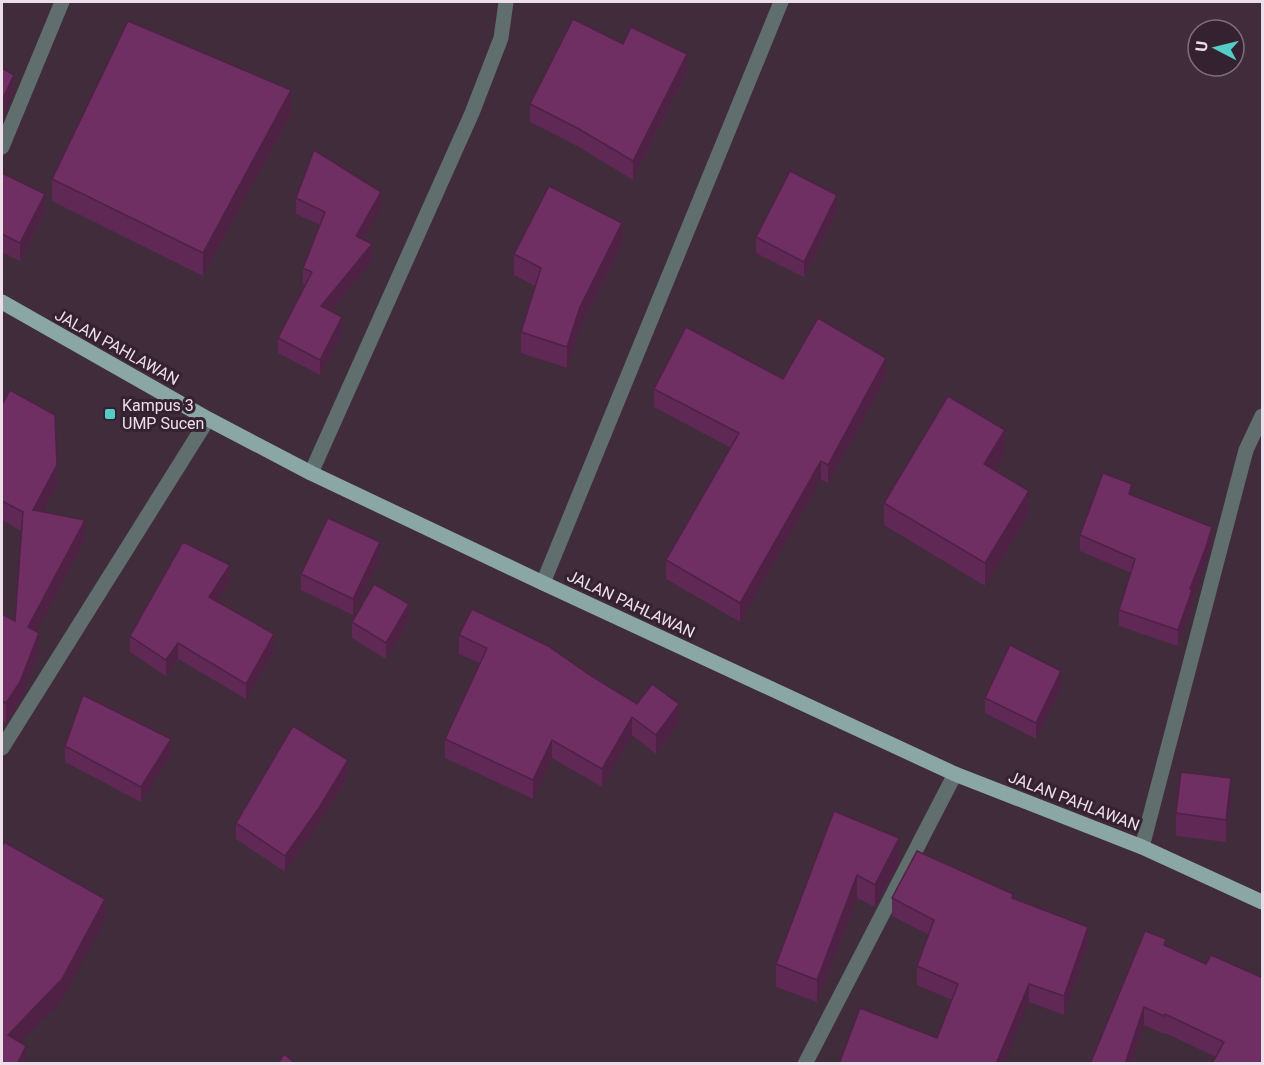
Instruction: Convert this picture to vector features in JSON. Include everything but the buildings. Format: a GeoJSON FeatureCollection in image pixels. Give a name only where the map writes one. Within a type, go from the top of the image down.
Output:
{"type":"FeatureCollection","features":[{"type":"Feature","properties":{"kind":"main road","name":"JALAN PAHLAWAN"},"geometry":{"type":"LineString","coordinates":[[2,302],[208,419],[311,473],[955,774],[1142,847],[1263,902]]}},
{"type":"Feature","properties":{"kind":"street"},"geometry":{"type":"LineString","coordinates":[[2,147],[63,2]]}},
{"type":"Feature","properties":{"kind":"street"},"geometry":{"type":"LineString","coordinates":[[311,473],[472,113],[501,38],[506,2]]}},
{"type":"Feature","properties":{"kind":"street"},"geometry":{"type":"LineString","coordinates":[[543,583],[781,2]]}},
{"type":"Feature","properties":{"kind":"street"},"geometry":{"type":"LineString","coordinates":[[1142,847],[1246,450],[1263,416]]}},
{"type":"Feature","properties":{"kind":"street"},"geometry":{"type":"LineString","coordinates":[[2,748],[208,419]]}},
{"type":"Feature","properties":{"kind":"street"},"geometry":{"type":"LineString","coordinates":[[805,1064],[955,774]]}},
{"type":"Feature","properties":{"kind":"place","name":"Kampus 3 UMP Sucen"},"geometry":{"type":"Point","coordinates":[110,414]}}]}
